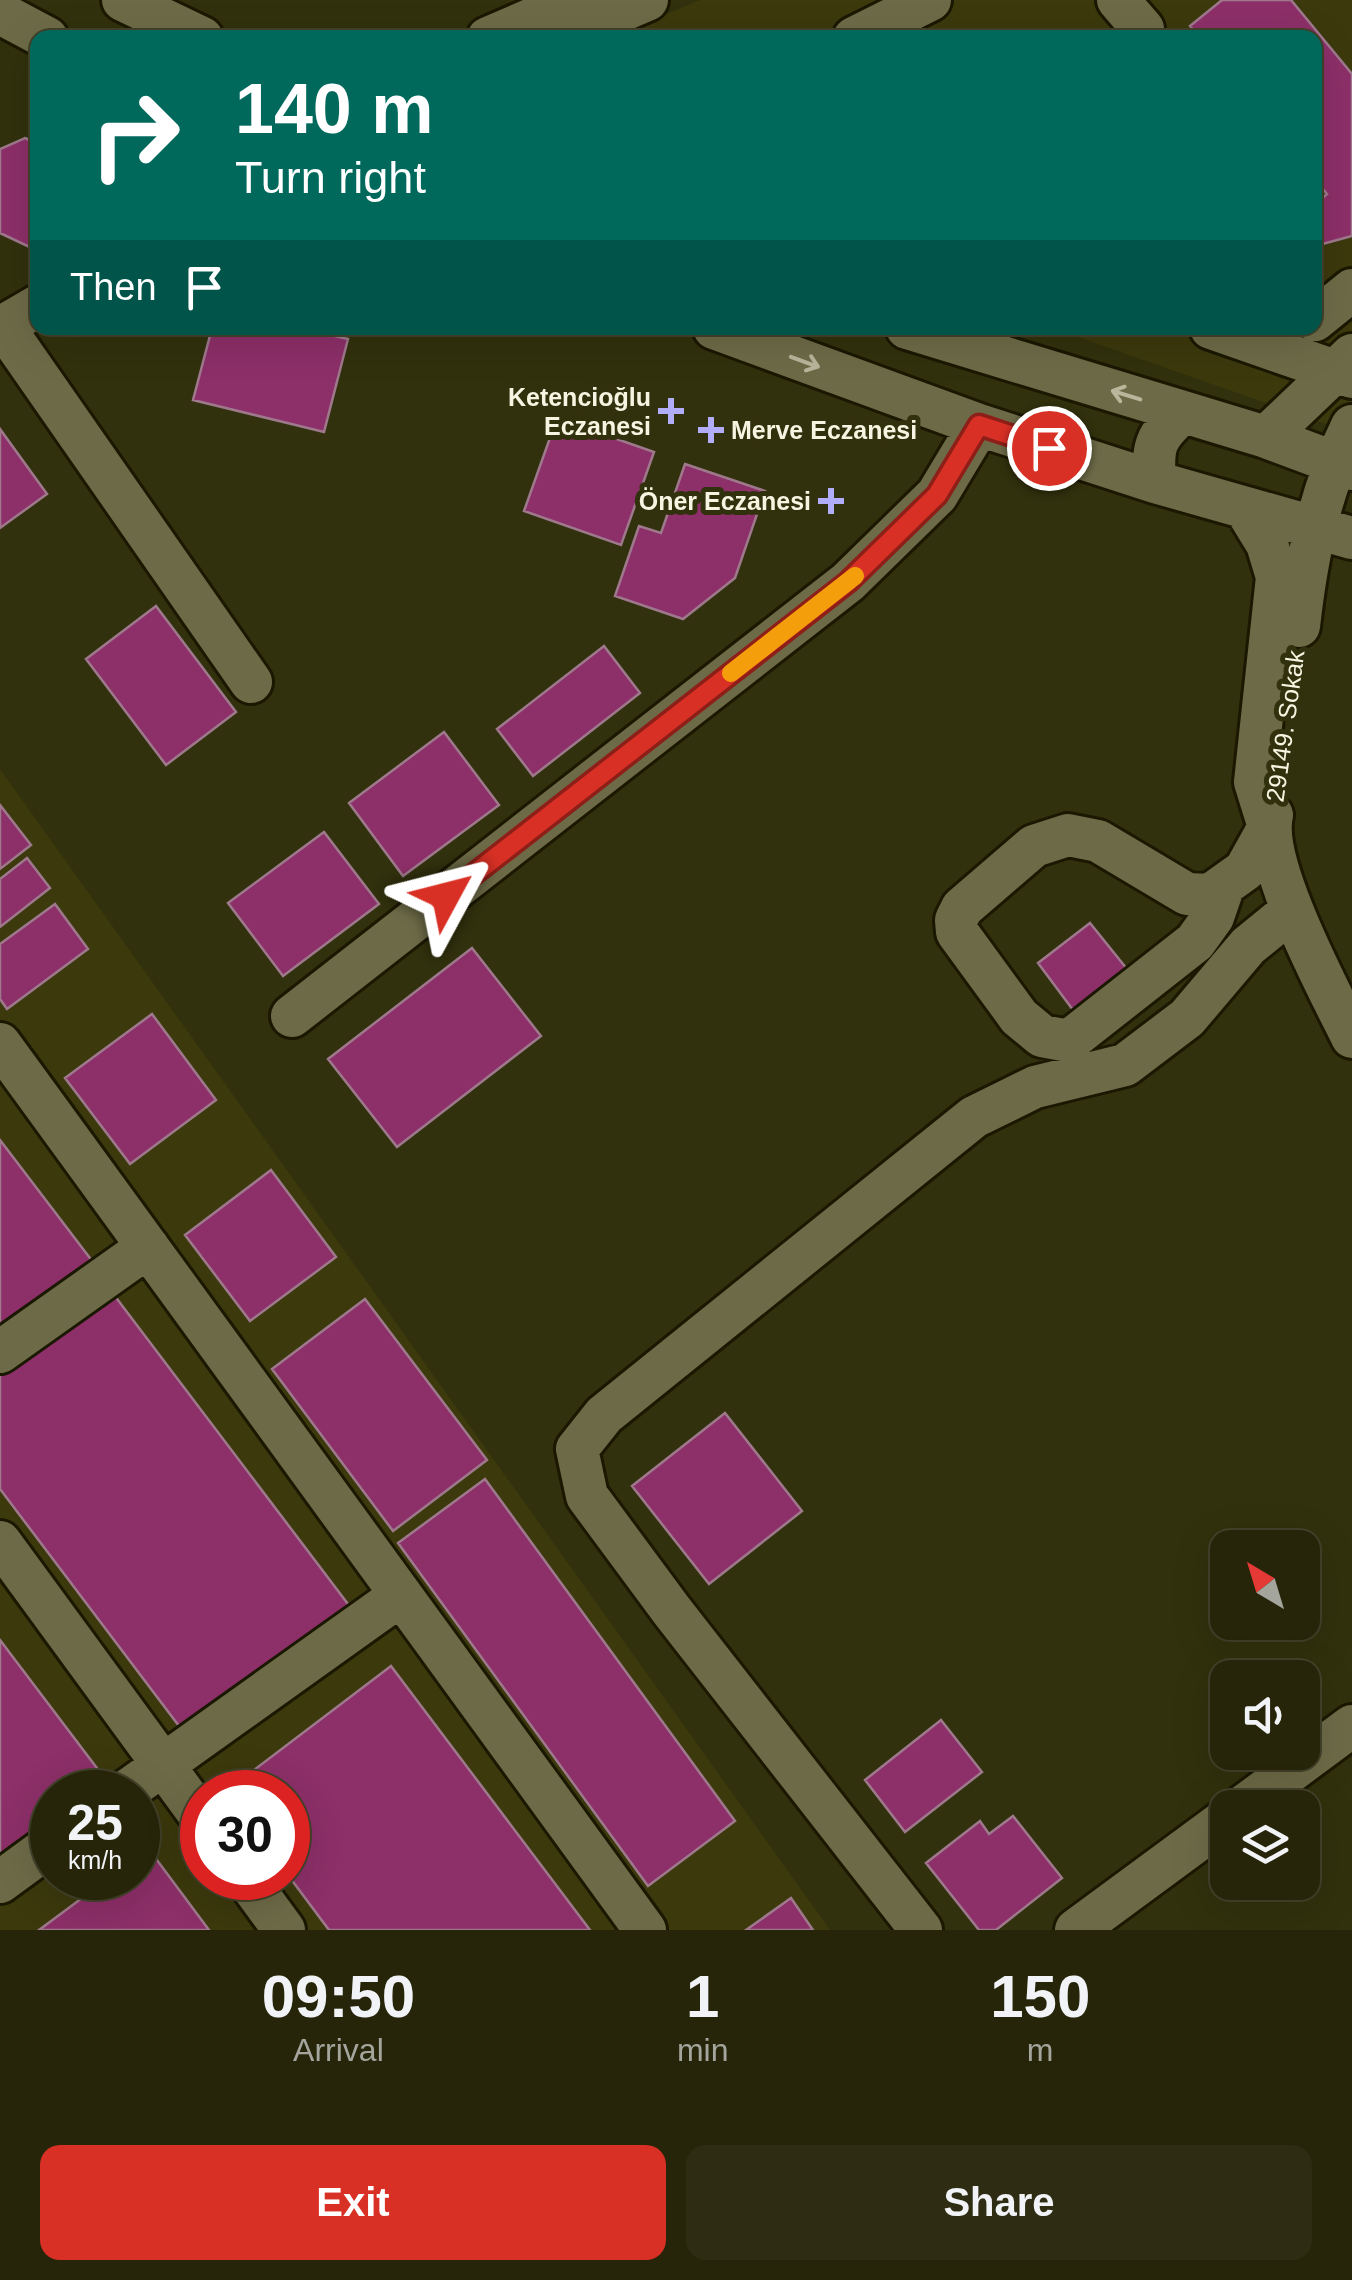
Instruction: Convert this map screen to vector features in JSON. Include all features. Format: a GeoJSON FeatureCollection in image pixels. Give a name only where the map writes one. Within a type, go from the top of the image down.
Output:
{"type":"FeatureCollection","features":[{"type":"Feature","properties":{"kind":"street"},"geometry":{"type":"LineString","coordinates":[[124,0],[186,30]]}},
{"type":"Feature","properties":{"kind":"street"},"geometry":{"type":"LineString","coordinates":[[507,30],[576,0]]}},
{"type":"Feature","properties":{"kind":"street"},"geometry":{"type":"LineString","coordinates":[[577,30],[646,0]]}},
{"type":"Feature","properties":{"kind":"street"},"geometry":{"type":"LineString","coordinates":[[870,30],[930,0]]}},
{"type":"Feature","properties":{"kind":"street"},"geometry":{"type":"LineString","coordinates":[[0,13],[33,30]]}},
{"type":"Feature","properties":{"kind":"street"},"geometry":{"type":"LineString","coordinates":[[1322,314],[1352,290]]}},
{"type":"Feature","properties":{"kind":"street"},"geometry":{"type":"LineString","coordinates":[[13,320],[251,682]]}},
{"type":"Feature","properties":{"kind":"street"},"geometry":{"type":"LineString","coordinates":[[1297,335],[1282,347],[1318,359],[1352,331]]}},
{"type":"Feature","properties":{"kind":"street"},"geometry":{"type":"LineString","coordinates":[[733,335],[979,425],[1154,482],[1333,532]]}},
{"type":"Feature","properties":{"kind":"street"},"geometry":{"type":"LineString","coordinates":[[930,335],[1266,436],[1346,452]]}},
{"type":"Feature","properties":{"kind":"street"},"geometry":{"type":"LineString","coordinates":[[1235,335],[1346,367]]}},
{"type":"Feature","properties":{"kind":"street"},"geometry":{"type":"LineString","coordinates":[[1266,436],[1346,367]]}},
{"type":"Feature","properties":{"kind":"street"},"geometry":{"type":"LineString","coordinates":[[1154,482],[1156,442],[1183,412]]}},
{"type":"Feature","properties":{"kind":"street"},"geometry":{"type":"LineString","coordinates":[[292,1016],[848,582],[937,495],[979,425]]}},
{"type":"Feature","properties":{"kind":"street","name":"29149. Sokak"},"geometry":{"type":"LineString","coordinates":[[1346,452],[1333,532],[1269,827],[1292,910],[1352,1037]]}},
{"type":"Feature","properties":{"kind":"street"},"geometry":{"type":"LineString","coordinates":[[1224,885],[1213,917],[1196,942],[1069,1041],[1042,1036],[1019,1016],[957,932],[956,920],[962,908],[1034,846],[1068,835],[1098,840],[1186,894],[1210,894],[1245,870],[1269,827],[1255,782],[1276,578],[1267,544],[1245,508]]}},
{"type":"Feature","properties":{"kind":"street"},"geometry":{"type":"LineString","coordinates":[[921,1930],[587,1496],[578,1449],[604,1415],[974,1118],[1035,1088],[1125,1065],[1187,1018],[1248,946],[1292,910]]}},
{"type":"Feature","properties":{"kind":"street"},"geometry":{"type":"LineString","coordinates":[[0,1044],[645,1930]]}},
{"type":"Feature","properties":{"kind":"street"},"geometry":{"type":"LineString","coordinates":[[0,1352],[148,1247]]}},
{"type":"Feature","properties":{"kind":"street"},"geometry":{"type":"LineString","coordinates":[[0,1542],[180,1787]]}},
{"type":"Feature","properties":{"kind":"street"},"geometry":{"type":"LineString","coordinates":[[157,1770],[402,1595]]}},
{"type":"Feature","properties":{"kind":"street"},"geometry":{"type":"LineString","coordinates":[[1265,1790],[1352,1726]]}},
{"type":"Feature","properties":{"kind":"street"},"geometry":{"type":"LineString","coordinates":[[1076,1930],[1210,1831]]}},
{"type":"Feature","properties":{"kind":"street"},"geometry":{"type":"LineString","coordinates":[[0,1882],[30,1860]]}},
{"type":"Feature","properties":{"kind":"street"},"geometry":{"type":"LineString","coordinates":[[262,1900],[284,1930]]}},
{"type":"Feature","properties":{"kind":"shaded area"},"geometry":{"type":"Polygon","coordinates":[[[700,0],[1352,0],[1352,433],[1072,335],[1322,335],[1322,30],[630,30],[700,0]]]}},
{"type":"Feature","properties":{"kind":"shaded area"},"geometry":{"type":"Polygon","coordinates":[[[0,769],[830,1930],[0,1930],[0,769]]]}},
{"type":"Feature","properties":{"kind":"building"},"geometry":{"type":"Polygon","coordinates":[[[1222,0],[1291,0],[1316,30],[1193,30],[1190,26],[1222,0]]]}},
{"type":"Feature","properties":{"kind":"building"},"geometry":{"type":"Polygon","coordinates":[[[1322,38],[1352,74],[1352,236],[1322,244],[1322,198],[1327,194],[1322,188],[1322,38]]]}},
{"type":"Feature","properties":{"kind":"building"},"geometry":{"type":"Polygon","coordinates":[[[25,138],[30,140],[30,247],[0,233],[0,149],[25,138]]]}},
{"type":"Feature","properties":{"kind":"building"},"geometry":{"type":"Polygon","coordinates":[[[210,335],[331,335],[348,339],[324,432],[193,400],[210,335]]]}},
{"type":"Feature","properties":{"kind":"building"},"geometry":{"type":"Polygon","coordinates":[[[557,418],[654,452],[621,545],[524,511],[557,418]]]}},
{"type":"Feature","properties":{"kind":"building"},"geometry":{"type":"Polygon","coordinates":[[[0,429],[47,494],[0,528],[0,429]]]}},
{"type":"Feature","properties":{"kind":"building"},"geometry":{"type":"Polygon","coordinates":[[[685,464],[765,491],[735,578],[683,619],[615,596],[639,526],[661,533],[685,464]]]}},
{"type":"Feature","properties":{"kind":"building"},"geometry":{"type":"Polygon","coordinates":[[[156,606],[236,712],[166,765],[86,659],[156,606]]]}},
{"type":"Feature","properties":{"kind":"building"},"geometry":{"type":"Polygon","coordinates":[[[604,646],[640,693],[533,776],[497,729],[604,646]]]}},
{"type":"Feature","properties":{"kind":"building"},"geometry":{"type":"Polygon","coordinates":[[[444,732],[499,805],[403,876],[349,803],[444,732]]]}},
{"type":"Feature","properties":{"kind":"building"},"geometry":{"type":"Polygon","coordinates":[[[0,805],[31,845],[0,869],[0,805]]]}},
{"type":"Feature","properties":{"kind":"building"},"geometry":{"type":"Polygon","coordinates":[[[324,832],[379,904],[283,976],[228,903],[324,832]]]}},
{"type":"Feature","properties":{"kind":"building"},"geometry":{"type":"Polygon","coordinates":[[[27,858],[50,888],[0,927],[0,879],[27,858]]]}},
{"type":"Feature","properties":{"kind":"building"},"geometry":{"type":"Polygon","coordinates":[[[55,904],[88,949],[7,1009],[0,999],[0,944],[55,904]]]}},
{"type":"Feature","properties":{"kind":"building"},"geometry":{"type":"Polygon","coordinates":[[[1090,923],[1127,969],[1073,1010],[1038,963],[1090,923]]]}},
{"type":"Feature","properties":{"kind":"building"},"geometry":{"type":"Polygon","coordinates":[[[472,948],[541,1036],[397,1147],[328,1059],[472,948]]]}},
{"type":"Feature","properties":{"kind":"building"},"geometry":{"type":"Polygon","coordinates":[[[152,1014],[216,1100],[130,1164],[65,1078],[152,1014]]]}},
{"type":"Feature","properties":{"kind":"building"},"geometry":{"type":"Polygon","coordinates":[[[0,1140],[96,1266],[0,1339],[0,1140]]]}},
{"type":"Feature","properties":{"kind":"building"},"geometry":{"type":"Polygon","coordinates":[[[271,1170],[336,1257],[250,1321],[185,1235],[271,1170]]]}},
{"type":"Feature","properties":{"kind":"building"},"geometry":{"type":"Polygon","coordinates":[[[108,1287],[351,1608],[185,1734],[0,1489],[0,1369],[108,1287]]]}},
{"type":"Feature","properties":{"kind":"building"},"geometry":{"type":"Polygon","coordinates":[[[365,1299],[487,1460],[393,1531],[272,1369],[365,1299]]]}},
{"type":"Feature","properties":{"kind":"building"},"geometry":{"type":"Polygon","coordinates":[[[725,1413],[802,1511],[709,1584],[632,1486],[725,1413]]]}},
{"type":"Feature","properties":{"kind":"building"},"geometry":{"type":"Polygon","coordinates":[[[485,1479],[735,1821],[648,1886],[398,1543],[485,1479]]]}},
{"type":"Feature","properties":{"kind":"building"},"geometry":{"type":"Polygon","coordinates":[[[0,1640],[98,1770],[30,1770],[30,1844],[0,1867],[0,1640]]]}},
{"type":"Feature","properties":{"kind":"building"},"geometry":{"type":"Polygon","coordinates":[[[391,1666],[590,1930],[329,1930],[307,1900],[310,1900],[310,1770],[254,1770],[391,1666]]]}},
{"type":"Feature","properties":{"kind":"building"},"geometry":{"type":"Polygon","coordinates":[[[941,1720],[982,1772],[905,1832],[865,1780],[941,1720]]]}},
{"type":"Feature","properties":{"kind":"building"},"geometry":{"type":"Polygon","coordinates":[[[1013,1816],[1062,1878],[996,1930],[979,1930],[926,1863],[980,1821],[989,1834],[1013,1816]]]}},
{"type":"Feature","properties":{"kind":"building"},"geometry":{"type":"Polygon","coordinates":[[[160,1864],[180,1891],[180,1900],[187,1900],[209,1930],[39,1930],[79,1900],[160,1900],[160,1864]]]}},
{"type":"Feature","properties":{"kind":"building"},"geometry":{"type":"Polygon","coordinates":[[[791,1898],[813,1930],[746,1930],[791,1898]]]}},
{"type":"Feature","properties":{"kind":"slow traffic"},"geometry":{"type":"LineString","coordinates":[[731,673],[855,576]]}},
{"type":"Feature","properties":{"kind":"place","name":"Ketencioğlu Eczanesi"},"geometry":{"type":"Point","coordinates":[671,411]}},
{"type":"Feature","properties":{"kind":"place","name":"Merve Eczanesi"},"geometry":{"type":"Point","coordinates":[711,430]}},
{"type":"Feature","properties":{"kind":"place","name":"Öner Eczanesi"},"geometry":{"type":"Point","coordinates":[831,501]}},
{"type":"Feature","properties":{"kind":"route"},"geometry":{"type":"LineString","coordinates":[[446,896],[848,582],[937,495],[979,425],[1049,448]]}}]}
